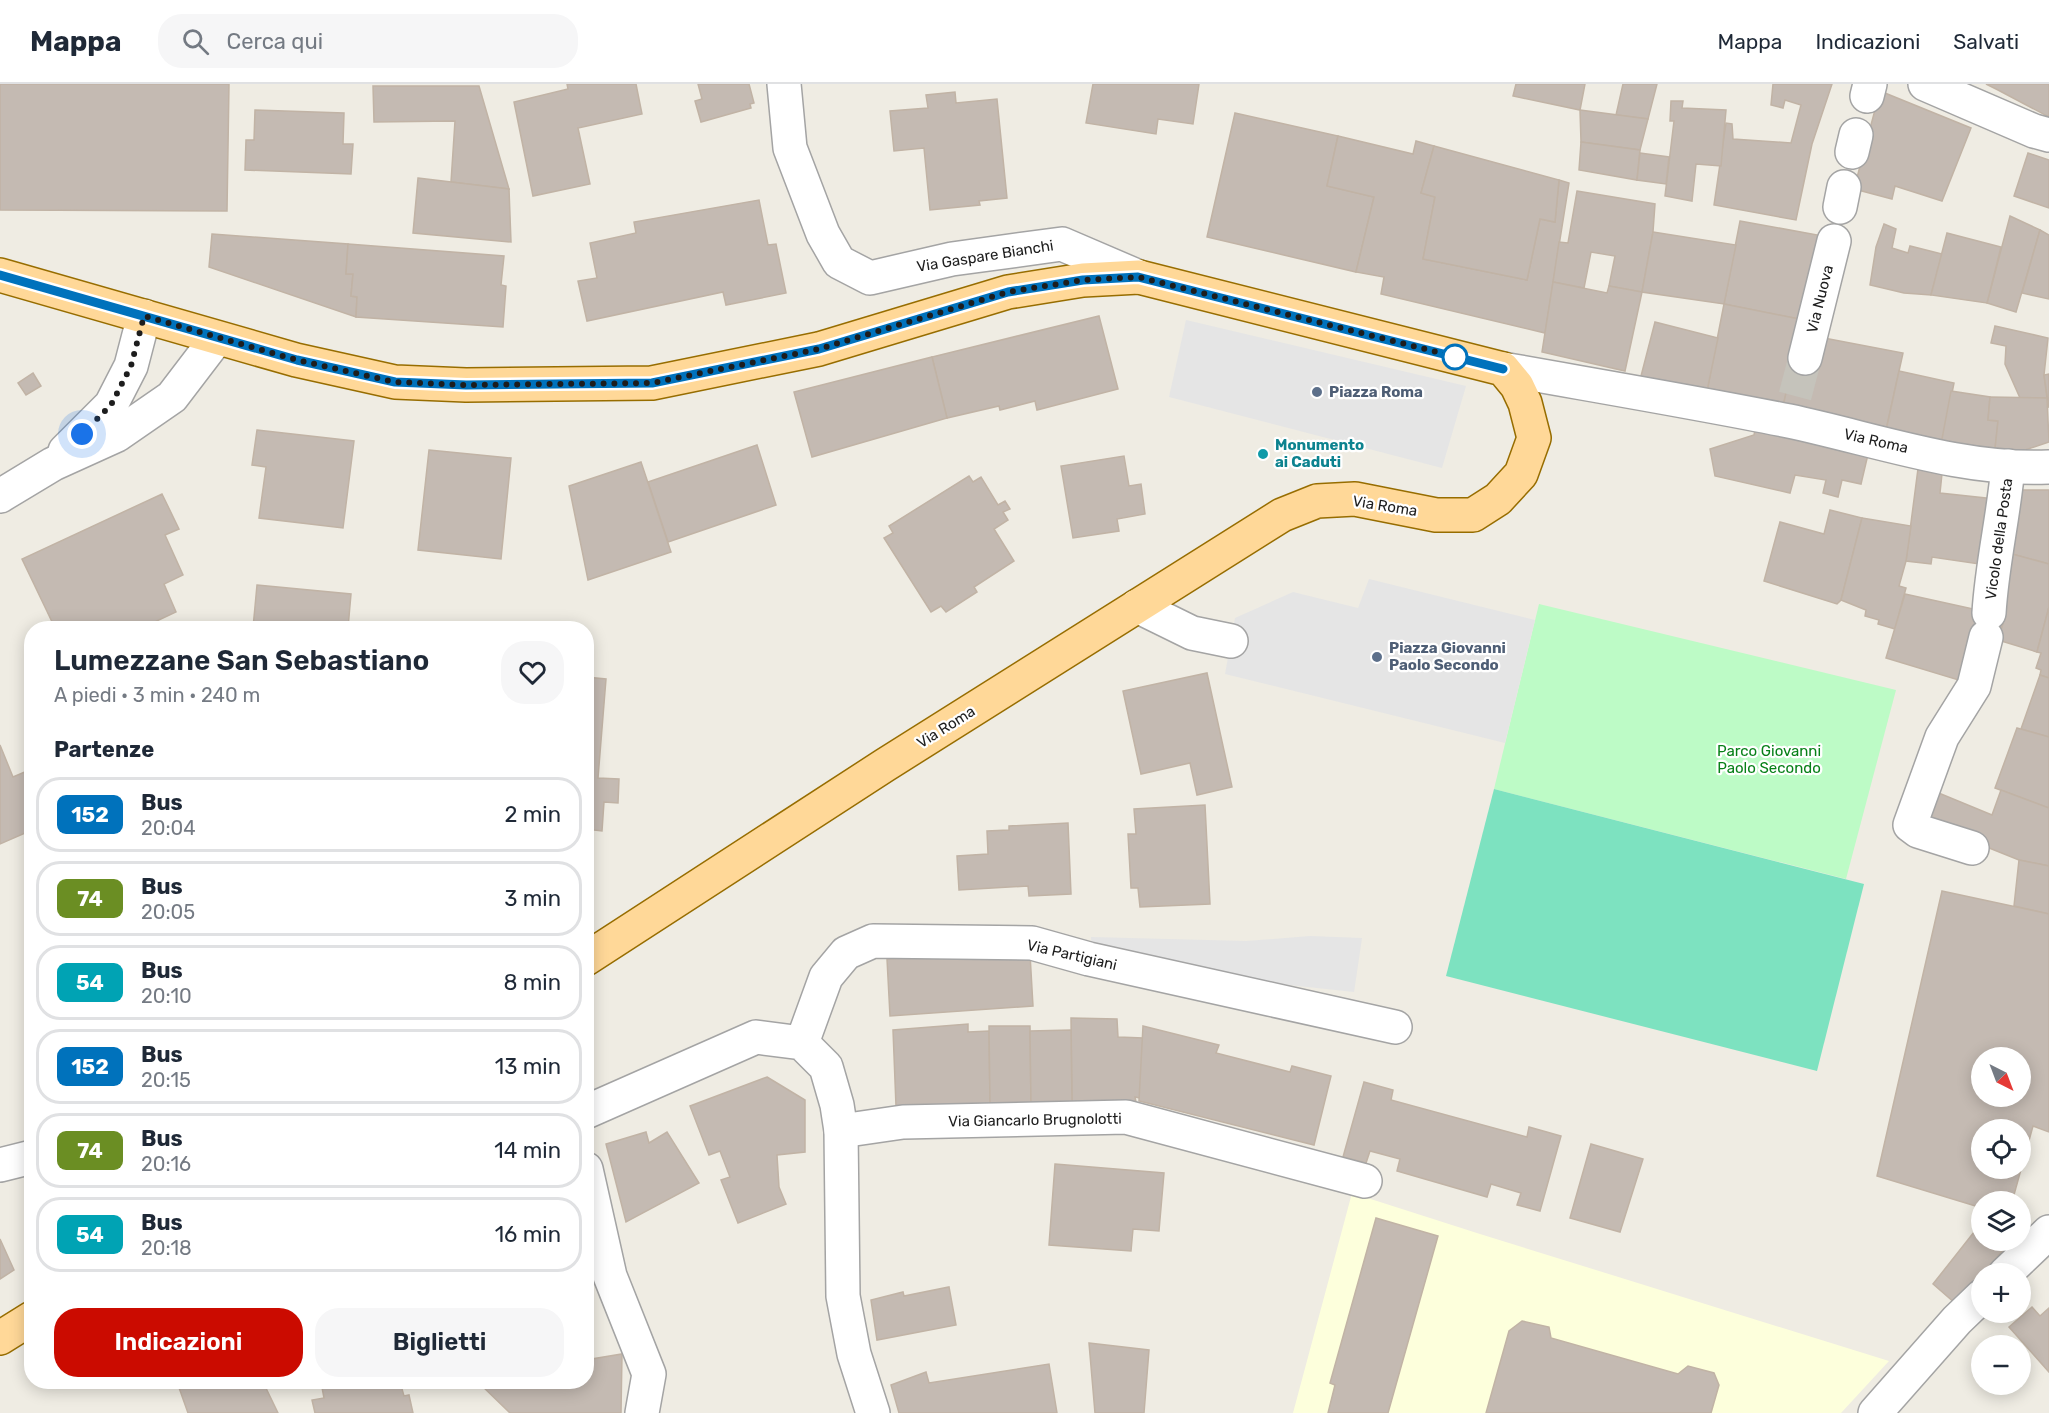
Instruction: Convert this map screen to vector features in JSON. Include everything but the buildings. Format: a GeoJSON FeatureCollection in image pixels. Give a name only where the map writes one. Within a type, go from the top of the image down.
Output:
{"type":"FeatureCollection","features":[{"type":"Feature","properties":{"kind":"main road"},"geometry":{"type":"LineString","coordinates":[[0,275],[297,360],[395,382],[466,385],[652,383],[819,349],[1008,292],[1083,280],[1138,277],[1503,369]]}},
{"type":"Feature","properties":{"kind":"main road","name":"Via Roma"},"geometry":{"type":"LineString","coordinates":[[594,954],[885,765],[1282,515],[1317,501],[1355,499],[1436,515],[1464,515],[1473,514],[1498,499],[1521,474],[1534,438],[1525,403],[1517,386],[1503,369]]}},
{"type":"Feature","properties":{"kind":"main road"},"geometry":{"type":"LineString","coordinates":[[0,1338],[24,1323]]}},
{"type":"Feature","properties":{"kind":"street","name":"Via Gaspare Bianchi"},"geometry":{"type":"LineString","coordinates":[[784,84],[790,148],[823,234],[839,262],[870,278],[952,259],[1062,244],[1138,277]]}},
{"type":"Feature","properties":{"kind":"street"},"geometry":{"type":"LineString","coordinates":[[1925,84],[2034,131],[2049,135]]}},
{"type":"Feature","properties":{"kind":"street","name":"Via Nuova"},"geometry":{"type":"LineString","coordinates":[[1805,358],[1834,241]]}},
{"type":"Feature","properties":{"kind":"street"},"geometry":{"type":"LineString","coordinates":[[53,464],[111,405],[131,366],[144,316]]}},
{"type":"Feature","properties":{"kind":"street"},"geometry":{"type":"LineString","coordinates":[[0,496],[53,464],[117,435],[172,397],[217,338]]}},
{"type":"Feature","properties":{"kind":"street","name":"Via Roma"},"geometry":{"type":"LineString","coordinates":[[1503,369],[1790,417],[1926,453],[2008,466],[2049,466]]}},
{"type":"Feature","properties":{"kind":"street","name":"Vicolo della Posta"},"geometry":{"type":"LineString","coordinates":[[1972,848],[1918,831],[1910,825],[1942,737],[1974,686],[1988,625],[1991,576],[2005,502],[2008,466]]}},
{"type":"Feature","properties":{"kind":"street"},"geometry":{"type":"LineString","coordinates":[[1137,606],[1192,633],[1231,641]]}},
{"type":"Feature","properties":{"kind":"street","name":"Via Partigiani"},"geometry":{"type":"LineString","coordinates":[[802,1042],[826,977],[846,953],[873,941],[1032,943],[1089,959],[1395,1027]]}},
{"type":"Feature","properties":{"kind":"street"},"geometry":{"type":"LineString","coordinates":[[594,1108],[756,1037],[802,1042],[826,1067],[837,1105],[841,1131],[843,1296],[854,1354],[873,1413]]}},
{"type":"Feature","properties":{"kind":"street","name":"Via Giancarlo Brugnolotti"},"geometry":{"type":"LineString","coordinates":[[841,1131],[903,1122],[1126,1117],[1365,1181]]}},
{"type":"Feature","properties":{"kind":"street"},"geometry":{"type":"LineString","coordinates":[[0,1165],[24,1159]]}},
{"type":"Feature","properties":{"kind":"street"},"geometry":{"type":"LineString","coordinates":[[594,1205],[610,1276],[649,1374],[642,1413]]}},
{"type":"Feature","properties":{"kind":"street"},"geometry":{"type":"LineString","coordinates":[[2017,1263],[2049,1232]]}},
{"type":"Feature","properties":{"kind":"street"},"geometry":{"type":"LineString","coordinates":[[1875,1413],[1971,1307]]}},
{"type":"Feature","properties":{"kind":"shaded area","name":"Piazza Roma"},"geometry":{"type":"Polygon","coordinates":[[[1186,320],[1466,386],[1442,468],[1169,397],[1186,320]]]}},
{"type":"Feature","properties":{"kind":"shaded area","name":"Piazza Giovanni Paolo Secondo"},"geometry":{"type":"Polygon","coordinates":[[[1369,579],[1535,620],[1505,743],[1225,674],[1235,618],[1293,592],[1358,608],[1369,579]]]}},
{"type":"Feature","properties":{"kind":"shaded area"},"geometry":{"type":"Polygon","coordinates":[[[1310,936],[1362,938],[1354,992],[1092,964],[1091,937],[1246,941],[1310,936]]]}},
{"type":"Feature","properties":{"kind":"shaded area"},"geometry":{"type":"Polygon","coordinates":[[[1352,1193],[1889,1361],[1841,1413],[1293,1413],[1352,1193]]]}},
{"type":"Feature","properties":{"kind":"green space","name":"Parco Giovanni Paolo Secondo"},"geometry":{"type":"Polygon","coordinates":[[[1539,604],[1896,690],[1846,879],[1494,789],[1539,604]]]}},
{"type":"Feature","properties":{"kind":"green space"},"geometry":{"type":"Polygon","coordinates":[[[1494,789],[1864,884],[1817,1071],[1446,976],[1494,789]]]}},
{"type":"Feature","properties":{"kind":"tunnel"},"geometry":{"type":"LineString","coordinates":[[1795,396],[1805,358]]}},
{"type":"Feature","properties":{"kind":"bus line","name":"152"},"geometry":{"type":"LineString","coordinates":[[0,275],[297,360],[395,382],[466,385],[652,383],[819,349],[1008,292],[1083,280],[1138,277],[1503,369]]}},
{"type":"Feature","properties":{"kind":"place","name":"Piazza Roma"},"geometry":{"type":"Point","coordinates":[1317,392]}},
{"type":"Feature","properties":{"kind":"place","name":"Monumento ai Caduti"},"geometry":{"type":"Point","coordinates":[1263,454]}},
{"type":"Feature","properties":{"kind":"place","name":"Piazza Giovanni Paolo Secondo"},"geometry":{"type":"Point","coordinates":[1377,657]}},
{"type":"Feature","properties":{"kind":"route"},"geometry":{"type":"LineString","coordinates":[[82,434],[111,405],[131,366],[144,316],[297,360],[395,382],[466,385],[652,383],[819,349],[1008,292],[1083,280],[1138,277],[1457,357],[1455,357]]}}]}
